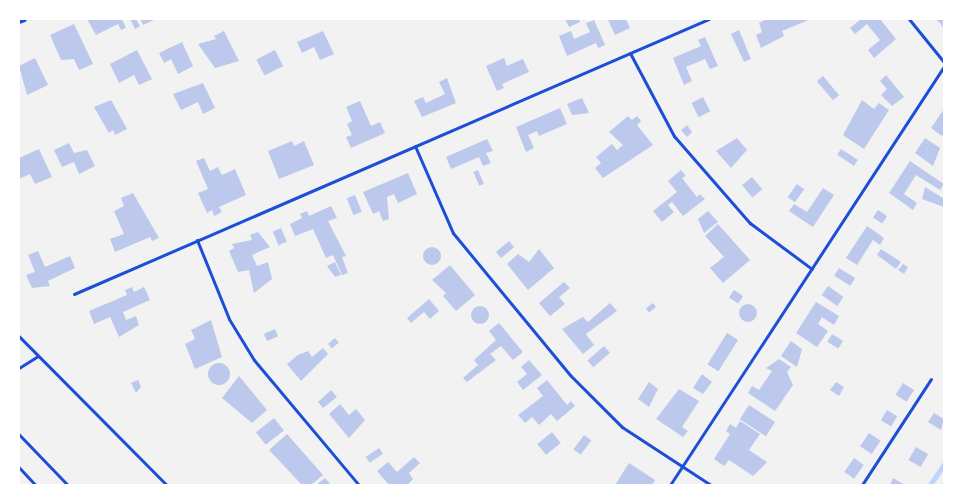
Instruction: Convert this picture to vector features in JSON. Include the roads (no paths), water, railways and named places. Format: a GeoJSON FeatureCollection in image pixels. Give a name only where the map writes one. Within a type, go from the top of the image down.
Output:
{"type":"FeatureCollection","features":[{"type":"Feature","properties":{"kind":"street"},"geometry":{"type":"LineString","coordinates":[[19,21],[24,19]]}},
{"type":"Feature","properties":{"kind":"lane"},"geometry":{"type":"LineString","coordinates":[[74,294],[709,19]]}},
{"type":"Feature","properties":{"kind":"lane"},"geometry":{"type":"LineString","coordinates":[[908,19],[944,62]]}},
{"type":"Feature","properties":{"kind":"lane"},"geometry":{"type":"LineString","coordinates":[[630,53],[656,107],[686,150],[750,223],[812,269]]}},
{"type":"Feature","properties":{"kind":"lane"},"geometry":{"type":"LineString","coordinates":[[670,485],[944,67]]}},
{"type":"Feature","properties":{"kind":"lane"},"geometry":{"type":"LineString","coordinates":[[415,146],[453,233],[571,376],[609,416],[711,485]]}},
{"type":"Feature","properties":{"kind":"lane"},"geometry":{"type":"LineString","coordinates":[[197,240],[229,319],[254,360],[358,485]]}},
{"type":"Feature","properties":{"kind":"waterway"},"geometry":{"type":"LineString","coordinates":[[930,485],[944,464]]}}]}
